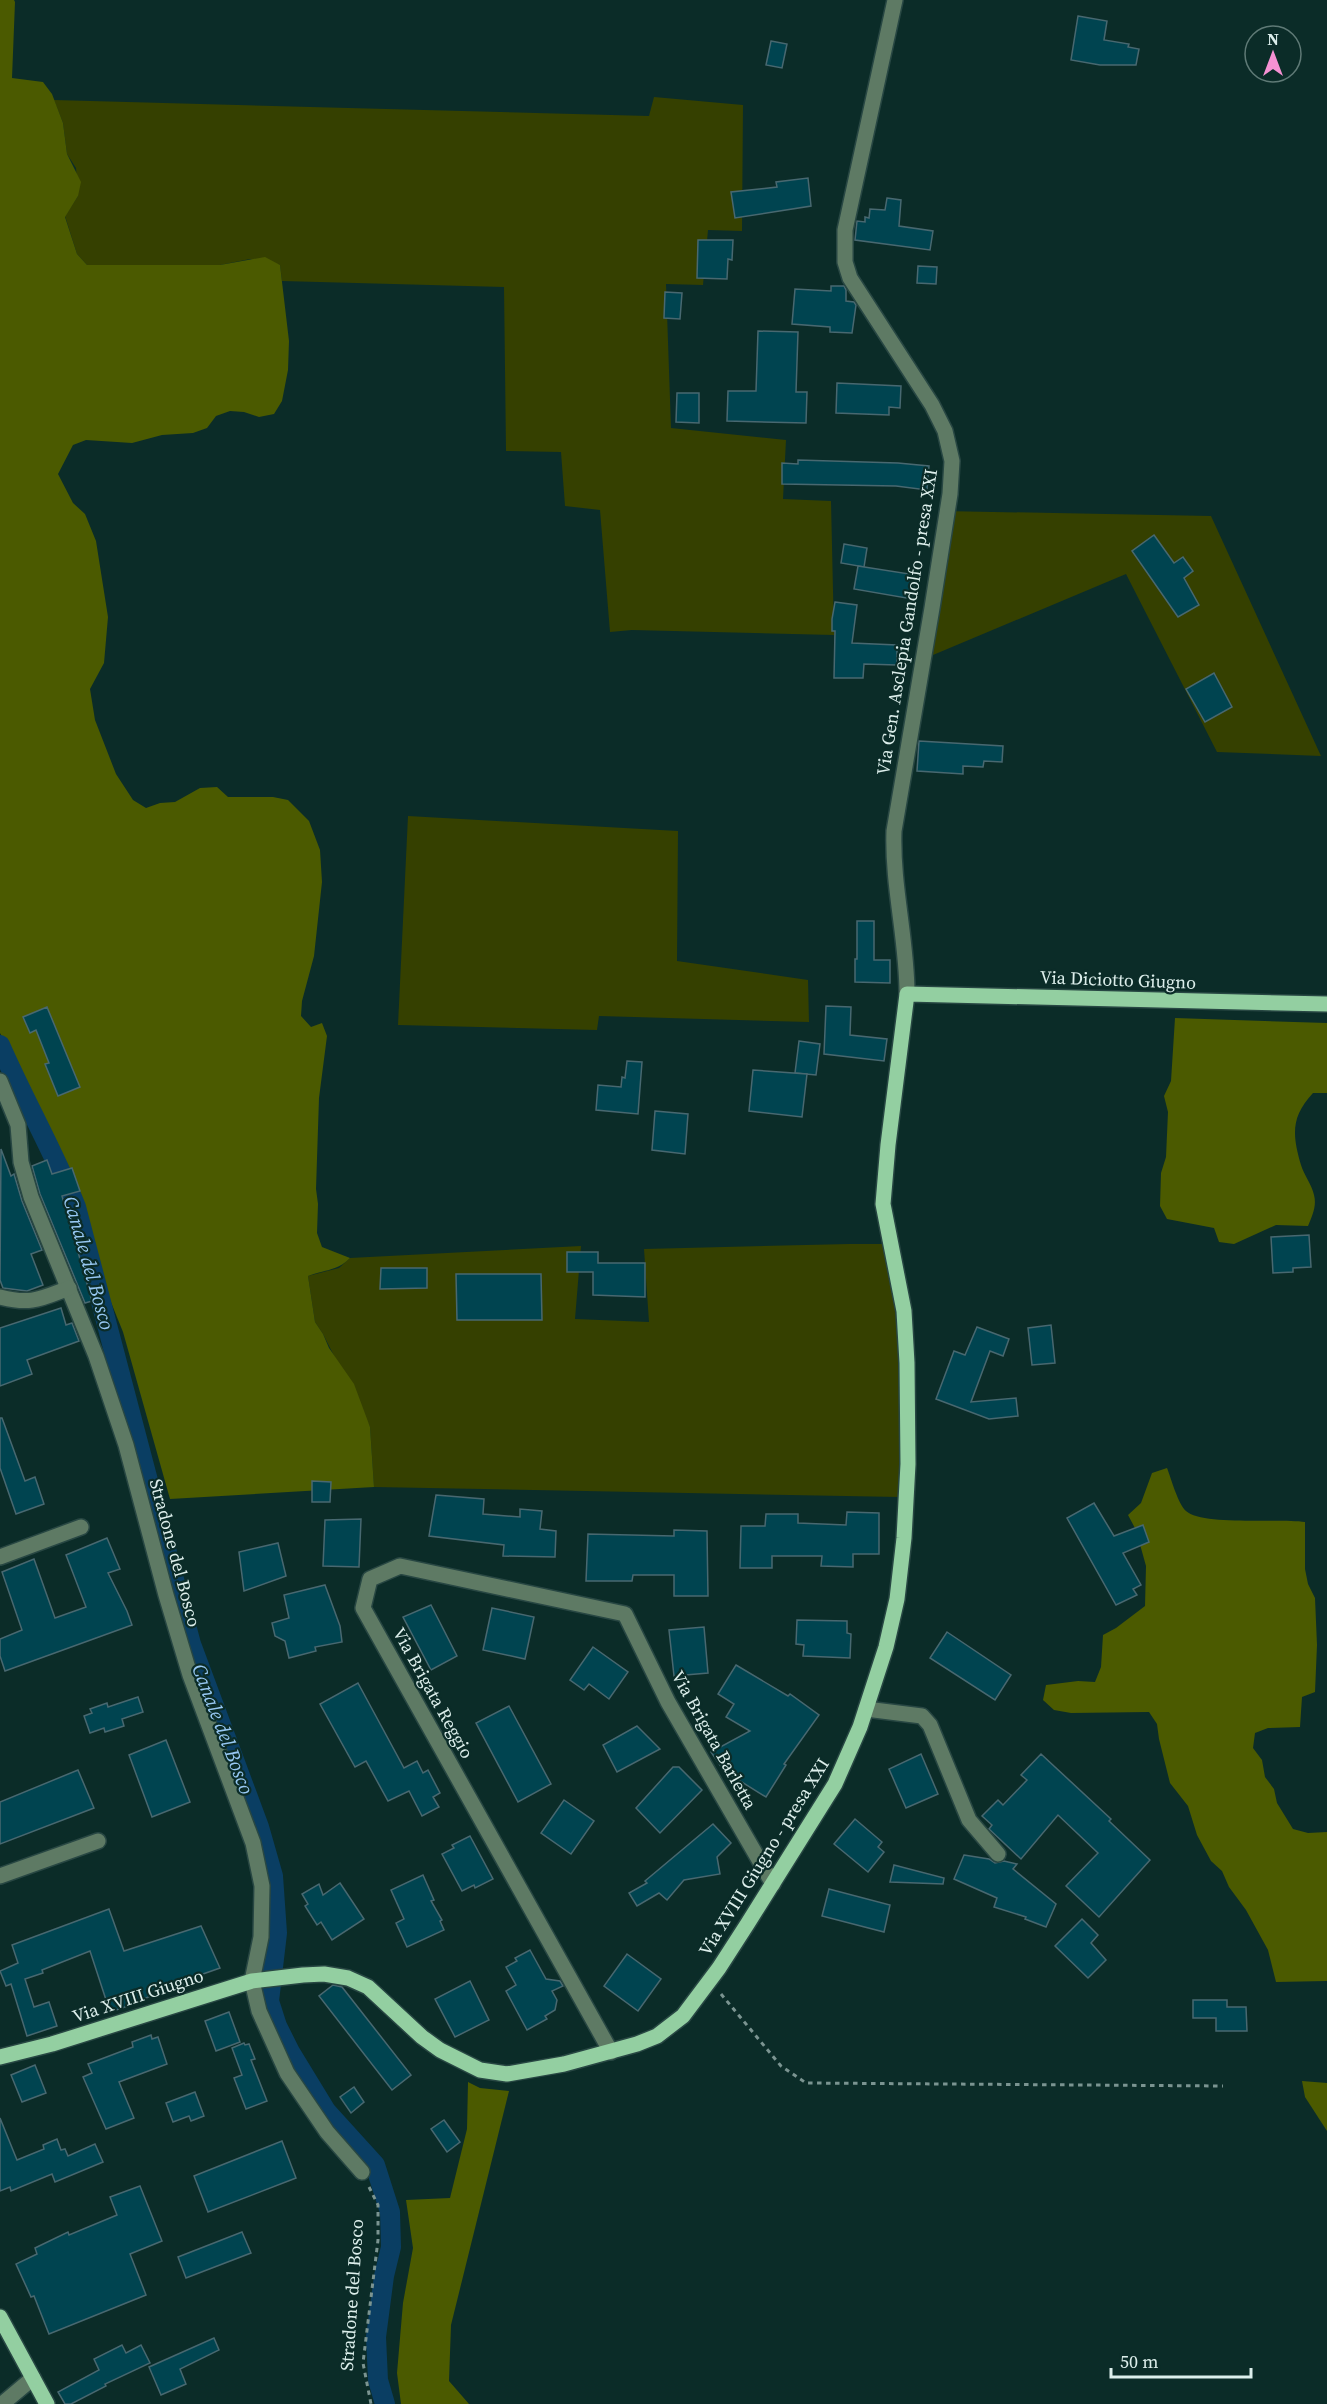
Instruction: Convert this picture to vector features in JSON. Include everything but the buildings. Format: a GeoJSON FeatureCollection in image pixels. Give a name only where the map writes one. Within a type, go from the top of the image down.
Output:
{"type":"FeatureCollection","features":[{"type":"Feature","properties":{"kind":"main road","name":"Via Diciotto Giugno"},"geometry":{"type":"LineString","coordinates":[[908,994],[1327,1004]]}},
{"type":"Feature","properties":{"kind":"main road","name":"Via XVIII Giugno - presa XXI"},"geometry":{"type":"LineString","coordinates":[[289,1976],[324,1974],[348,1978],[368,1987],[431,2044],[458,2061],[480,2070],[507,2074],[534,2070],[637,2044],[671,2026],[683,2016],[710,1980],[773,1884],[835,1784],[847,1760],[886,1647],[897,1599],[904,1538],[908,1464],[904,1311],[883,1204],[888,1145],[908,994]]}},
{"type":"Feature","properties":{"kind":"main road","name":"Via XVIII Giugno"},"geometry":{"type":"LineString","coordinates":[[0,2057],[52,2044],[258,1980],[289,1976]]}},
{"type":"Feature","properties":{"kind":"main road"},"geometry":{"type":"LineString","coordinates":[[0,2317],[47,2404]]}},
{"type":"Feature","properties":{"kind":"street","name":"Via Gen. Asclepia Gandolfo - presa XXI"},"geometry":{"type":"LineString","coordinates":[[895,0],[845,230],[844,248],[850,278],[932,405],[945,431],[952,460],[944,528],[894,831],[893,859],[907,965],[908,994]]}},
{"type":"Feature","properties":{"kind":"street","name":"Stradone del Bosco"},"geometry":{"type":"LineString","coordinates":[[0,1081],[18,1125],[21,1162],[31,1197],[96,1356],[126,1445],[190,1675],[253,1843],[262,1886],[258,1980],[267,2032],[287,2073],[327,2132],[362,2172]]}},
{"type":"Feature","properties":{"kind":"street"},"geometry":{"type":"LineString","coordinates":[[0,1297],[20,1303],[34,1301],[69,1288]]}},
{"type":"Feature","properties":{"kind":"street"},"geometry":{"type":"LineString","coordinates":[[0,1557],[81,1527]]}},
{"type":"Feature","properties":{"kind":"street","name":"Via Brigata Reggio"},"geometry":{"type":"LineString","coordinates":[[611,2052],[363,1608],[370,1579],[399,1566],[625,1614]]}},
{"type":"Feature","properties":{"kind":"street","name":"Via Brigata Barletta"},"geometry":{"type":"LineString","coordinates":[[625,1614],[668,1702],[773,1884]]}},
{"type":"Feature","properties":{"kind":"street"},"geometry":{"type":"LineString","coordinates":[[866,1709],[922,1716],[930,1725],[969,1820],[998,1854]]}},
{"type":"Feature","properties":{"kind":"street"},"geometry":{"type":"LineString","coordinates":[[0,1876],[98,1841]]}},
{"type":"Feature","properties":{"kind":"street"},"geometry":{"type":"LineString","coordinates":[[2,2404],[33,2378]]}},
{"type":"Feature","properties":{"kind":"path"},"geometry":{"type":"LineString","coordinates":[[710,1980],[781,2066],[806,2083],[1223,2086]]}},
{"type":"Feature","properties":{"kind":"path","name":"Stradone del Bosco"},"geometry":{"type":"LineString","coordinates":[[362,2172],[378,2205],[378,2240],[363,2363],[370,2404]]}},
{"type":"Feature","properties":{"kind":"green space"},"geometry":{"type":"Polygon","coordinates":[[[0,0],[14,0],[15,2],[12,78],[43,82],[52,94],[63,123],[67,154],[81,182],[78,196],[65,217],[77,254],[87,265],[220,265],[265,257],[280,265],[289,341],[288,370],[282,401],[274,414],[259,417],[244,412],[230,411],[216,416],[207,428],[193,433],[162,435],[132,443],[86,440],[73,445],[58,474],[73,503],[85,514],[96,541],[108,617],[104,663],[90,689],[95,720],[116,774],[133,800],[146,808],[160,803],[175,802],[200,788],[217,787],[228,797],[273,797],[288,800],[309,821],[320,850],[322,882],[314,956],[302,1001],[301,1016],[311,1027],[322,1023],[327,1036],[319,1098],[317,1233],[322,1247],[350,1258],[335,1268],[308,1276],[315,1322],[329,1348],[354,1384],[370,1427],[374,1487],[170,1499],[123,1332],[104,1285],[66,1216],[50,1174],[40,1118],[32,1093],[0,1033],[0,0]]]}},
{"type":"Feature","properties":{"kind":"green space"},"geometry":{"type":"Polygon","coordinates":[[[654,97],[743,105],[742,231],[708,230],[703,285],[666,284],[671,428],[786,440],[783,499],[831,501],[834,635],[632,630],[610,632],[600,510],[565,506],[561,452],[506,451],[504,287],[282,281],[280,265],[250,259],[220,265],[87,265],[77,254],[65,216],[78,196],[76,168],[67,154],[63,123],[54,100],[649,116],[654,97]]]}},
{"type":"Feature","properties":{"kind":"green space"},"geometry":{"type":"Polygon","coordinates":[[[943,511],[1211,516],[1321,756],[1217,752],[1126,574],[914,663],[943,511]]]}},
{"type":"Feature","properties":{"kind":"green space"},"geometry":{"type":"Polygon","coordinates":[[[408,816],[678,831],[677,961],[808,980],[809,1022],[599,1016],[597,1030],[398,1025],[408,816]]]}},
{"type":"Feature","properties":{"kind":"green space"},"geometry":{"type":"Polygon","coordinates":[[[1175,1018],[1327,1023],[1327,1093],[1313,1093],[1301,1110],[1295,1126],[1296,1144],[1302,1169],[1315,1199],[1314,1211],[1308,1226],[1276,1225],[1234,1244],[1219,1242],[1214,1228],[1167,1219],[1160,1206],[1161,1173],[1166,1157],[1168,1112],[1164,1096],[1171,1081],[1175,1018]]]}},
{"type":"Feature","properties":{"kind":"green space"},"geometry":{"type":"Polygon","coordinates":[[[888,1244],[892,1287],[900,1330],[904,1400],[900,1497],[374,1487],[370,1427],[315,1322],[308,1276],[339,1268],[350,1258],[581,1246],[575,1319],[649,1322],[644,1249],[888,1244]]]}},
{"type":"Feature","properties":{"kind":"green space"},"geometry":{"type":"Polygon","coordinates":[[[1167,1468],[1180,1503],[1186,1511],[1195,1516],[1224,1520],[1305,1522],[1305,1569],[1308,1584],[1315,1598],[1317,1645],[1315,1692],[1302,1697],[1300,1727],[1268,1728],[1255,1733],[1253,1748],[1262,1760],[1265,1777],[1274,1789],[1277,1803],[1293,1829],[1308,1833],[1327,1832],[1327,1981],[1276,1982],[1268,1950],[1246,1910],[1229,1887],[1222,1871],[1211,1861],[1197,1835],[1188,1806],[1170,1783],[1157,1724],[1149,1712],[1071,1713],[1054,1710],[1043,1700],[1046,1685],[1078,1681],[1095,1682],[1101,1667],[1103,1635],[1145,1606],[1146,1566],[1136,1530],[1128,1515],[1141,1503],[1152,1473],[1167,1468]]]}},
{"type":"Feature","properties":{"kind":"green space"},"geometry":{"type":"Polygon","coordinates":[[[1302,2081],[1327,2083],[1327,2131],[1305,2097],[1302,2081]]]}},
{"type":"Feature","properties":{"kind":"green space"},"geometry":{"type":"Polygon","coordinates":[[[468,2082],[480,2088],[509,2091],[451,2325],[449,2381],[469,2404],[401,2404],[397,2373],[403,2303],[413,2248],[406,2200],[450,2198],[467,2129],[468,2082]]]}},
{"type":"Feature","properties":{"kind":"waterway","name":"Canale del Bosco"},"geometry":{"type":"LineString","coordinates":[[0,1045],[76,1207],[191,1644],[259,1827],[273,1876],[277,1933],[269,2001],[277,2026],[326,2111],[375,2165],[390,2212],[391,2247],[384,2276],[376,2337],[378,2380],[385,2404]]}}]}
